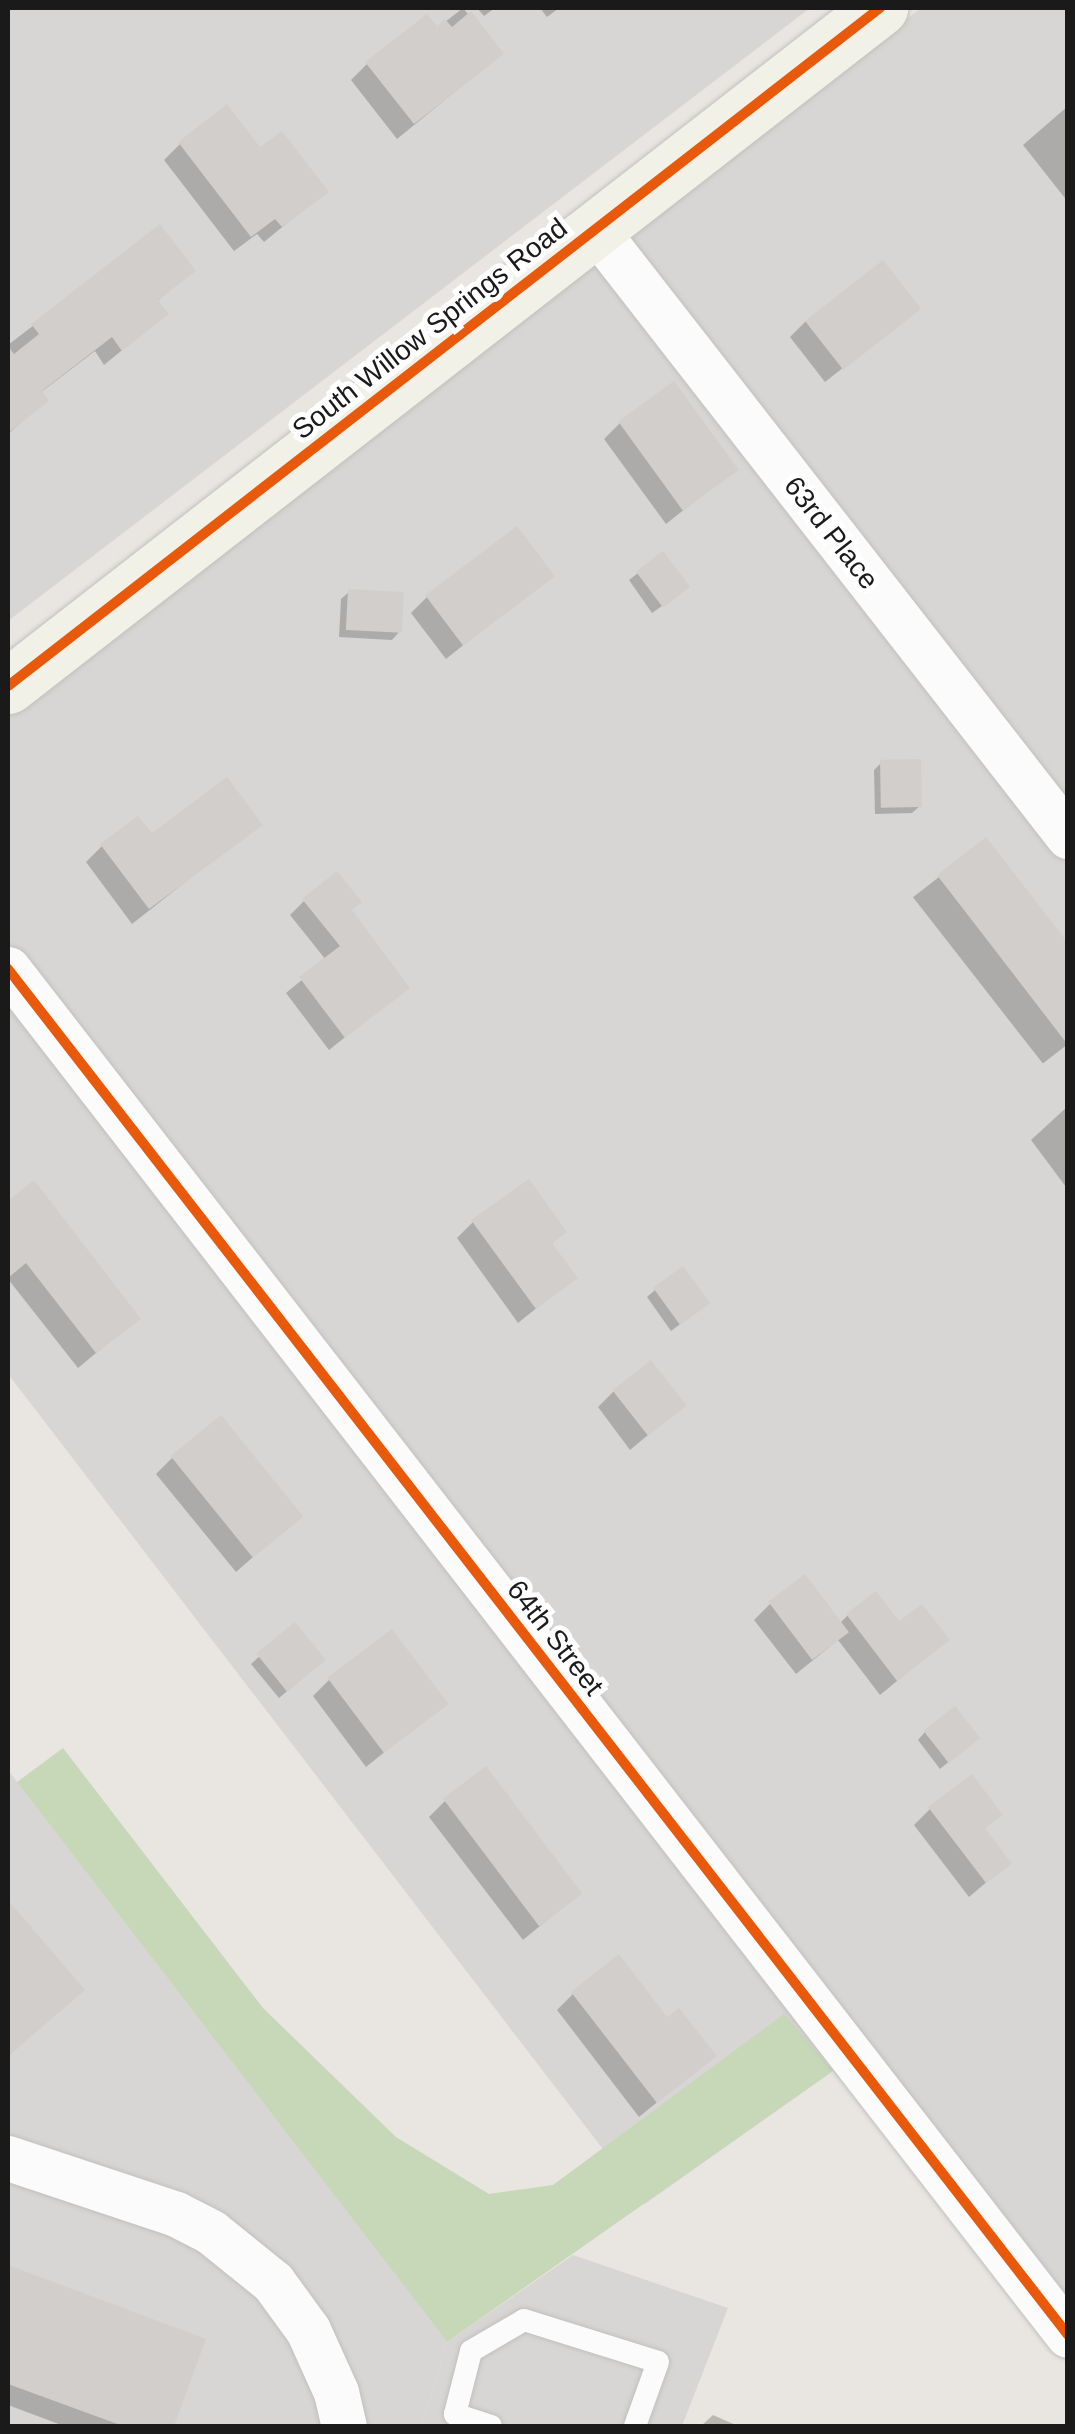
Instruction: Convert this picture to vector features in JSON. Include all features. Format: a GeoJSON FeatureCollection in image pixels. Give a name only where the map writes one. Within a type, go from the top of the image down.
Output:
{"type":"FeatureCollection","features":[{"type":"Feature","properties":{"kind":"street","name":"South Willow Springs Road"},"geometry":{"type":"LineString","coordinates":[[8,686],[880,8]]}},
{"type":"Feature","properties":{"kind":"street","name":"63rd Place"},"geometry":{"type":"LineString","coordinates":[[595,229],[1068,836]]}},
{"type":"Feature","properties":{"kind":"street","name":"64th Street"},"geometry":{"type":"LineString","coordinates":[[8,969],[1068,2335]]}},
{"type":"Feature","properties":{"kind":"street"},"geometry":{"type":"LineString","coordinates":[[8,2158],[176,2214],[211,2232],[272,2282],[308,2330],[336,2392],[344,2426]]}},
{"type":"Feature","properties":{"kind":"lane"},"geometry":{"type":"LineString","coordinates":[[491,2426],[455,2414],[471,2351],[524,2320],[658,2362],[635,2426]]}},
{"type":"Feature","properties":{"kind":"shaded area"},"geometry":{"type":"Polygon","coordinates":[[[8,8],[810,8],[8,621],[8,8]]]}},
{"type":"Feature","properties":{"kind":"shaded area"},"geometry":{"type":"Polygon","coordinates":[[[921,8],[1067,8],[1067,2322],[833,2071],[645,2204],[8,1374],[8,715],[921,8]]]}},
{"type":"Feature","properties":{"kind":"shaded area"},"geometry":{"type":"Polygon","coordinates":[[[8,1770],[447,2342],[422,2426],[8,2426],[8,1770]]]}},
{"type":"Feature","properties":{"kind":"shaded area"},"geometry":{"type":"Polygon","coordinates":[[[573,2255],[728,2308],[682,2426],[422,2426],[447,2342],[573,2255]]]}},
{"type":"Feature","properties":{"kind":"green space"},"geometry":{"type":"Polygon","coordinates":[[[63,1748],[263,2008],[396,2137],[489,2194],[553,2185],[784,2014],[833,2071],[447,2342],[17,1782],[63,1748]]]}},
{"type":"Feature","properties":{"kind":"building"},"geometry":{"type":"Polygon","coordinates":[[[471,11],[504,54],[414,124],[365,62],[427,14],[437,26],[445,19],[452,27],[471,11]]]}},
{"type":"Feature","properties":{"kind":"building"},"geometry":{"type":"Polygon","coordinates":[[[227,104],[260,147],[282,131],[329,192],[282,227],[275,219],[251,237],[178,142],[227,104]]]}},
{"type":"Feature","properties":{"kind":"building"},"geometry":{"type":"Polygon","coordinates":[[[160,224],[196,271],[158,300],[169,314],[122,351],[112,337],[42,391],[49,401],[8,433],[8,346],[14,354],[39,334],[31,324],[160,224]]]}},
{"type":"Feature","properties":{"kind":"building"},"geometry":{"type":"Polygon","coordinates":[[[883,260],[921,309],[843,370],[805,321],[883,260]]]}},
{"type":"Feature","properties":{"kind":"building"},"geometry":{"type":"Polygon","coordinates":[[[674,381],[739,470],[683,511],[618,422],[674,381]]]}},
{"type":"Feature","properties":{"kind":"building"},"geometry":{"type":"Polygon","coordinates":[[[517,526],[555,576],[463,646],[425,595],[517,526]]]}},
{"type":"Feature","properties":{"kind":"building"},"geometry":{"type":"Polygon","coordinates":[[[663,551],[690,587],[663,607],[636,571],[663,551]]]}},
{"type":"Feature","properties":{"kind":"building"},"geometry":{"type":"Polygon","coordinates":[[[348,589],[404,592],[402,633],[346,630],[348,589]]]}},
{"type":"Feature","properties":{"kind":"building"},"geometry":{"type":"Polygon","coordinates":[[[921,759],[922,807],[881,808],[880,760],[921,759]]]}},
{"type":"Feature","properties":{"kind":"building"},"geometry":{"type":"Polygon","coordinates":[[[227,777],[263,825],[149,909],[100,844],[138,816],[152,833],[227,777]]]}},
{"type":"Feature","properties":{"kind":"building"},"geometry":{"type":"Polygon","coordinates":[[[986,837],[1068,943],[1068,1045],[937,875],[986,837]]]}},
{"type":"Feature","properties":{"kind":"building"},"geometry":{"type":"Polygon","coordinates":[[[337,871],[362,902],[352,910],[410,988],[345,1038],[299,977],[340,946],[302,899],[337,871]]]}},
{"type":"Feature","properties":{"kind":"building"},"geometry":{"type":"Polygon","coordinates":[[[529,1179],[567,1232],[552,1243],[578,1278],[536,1309],[471,1220],[529,1179]]]}},
{"type":"Feature","properties":{"kind":"building"},"geometry":{"type":"Polygon","coordinates":[[[34,1180],[141,1319],[96,1353],[26,1263],[8,1278],[8,1201],[34,1180]]]}},
{"type":"Feature","properties":{"kind":"building"},"geometry":{"type":"Polygon","coordinates":[[[683,1266],[710,1303],[680,1325],[653,1288],[683,1266]]]}},
{"type":"Feature","properties":{"kind":"building"},"geometry":{"type":"Polygon","coordinates":[[[651,1360],[687,1406],[648,1436],[612,1390],[651,1360]]]}},
{"type":"Feature","properties":{"kind":"building"},"geometry":{"type":"Polygon","coordinates":[[[221,1415],[303,1517],[253,1558],[170,1456],[221,1415]]]}},
{"type":"Feature","properties":{"kind":"building"},"geometry":{"type":"Polygon","coordinates":[[[805,1574],[849,1632],[812,1660],[768,1602],[805,1574]]]}},
{"type":"Feature","properties":{"kind":"building"},"geometry":{"type":"Polygon","coordinates":[[[876,1591],[899,1621],[922,1604],[950,1640],[897,1681],[846,1614],[876,1591]]]}},
{"type":"Feature","properties":{"kind":"building"},"geometry":{"type":"Polygon","coordinates":[[[295,1622],[326,1660],[287,1692],[256,1653],[295,1622]]]}},
{"type":"Feature","properties":{"kind":"building"},"geometry":{"type":"Polygon","coordinates":[[[392,1629],[449,1704],[384,1753],[327,1678],[392,1629]]]}},
{"type":"Feature","properties":{"kind":"building"},"geometry":{"type":"Polygon","coordinates":[[[955,1706],[980,1738],[949,1763],[923,1731],[955,1706]]]}},
{"type":"Feature","properties":{"kind":"building"},"geometry":{"type":"Polygon","coordinates":[[[486,1766],[582,1894],[539,1926],[443,1798],[486,1766]]]}},
{"type":"Feature","properties":{"kind":"building"},"geometry":{"type":"Polygon","coordinates":[[[972,1774],[1003,1815],[985,1828],[1012,1864],[986,1883],[928,1807],[972,1774]]]}},
{"type":"Feature","properties":{"kind":"building"},"geometry":{"type":"Polygon","coordinates":[[[8,1900],[85,1990],[8,2056],[8,1900]]]}},
{"type":"Feature","properties":{"kind":"building"},"geometry":{"type":"Polygon","coordinates":[[[619,1954],[667,2017],[679,2008],[717,2056],[657,2103],[571,1992],[619,1954]]]}},
{"type":"Feature","properties":{"kind":"building"},"geometry":{"type":"Polygon","coordinates":[[[8,2265],[206,2339],[174,2426],[123,2426],[8,2384],[8,2265]]]}},
{"type":"Feature","properties":{"kind":"cycle path"},"geometry":{"type":"LineString","coordinates":[[8,686],[880,8]]}},
{"type":"Feature","properties":{"kind":"cycle path"},"geometry":{"type":"LineString","coordinates":[[8,969],[1068,2335]]}}]}
